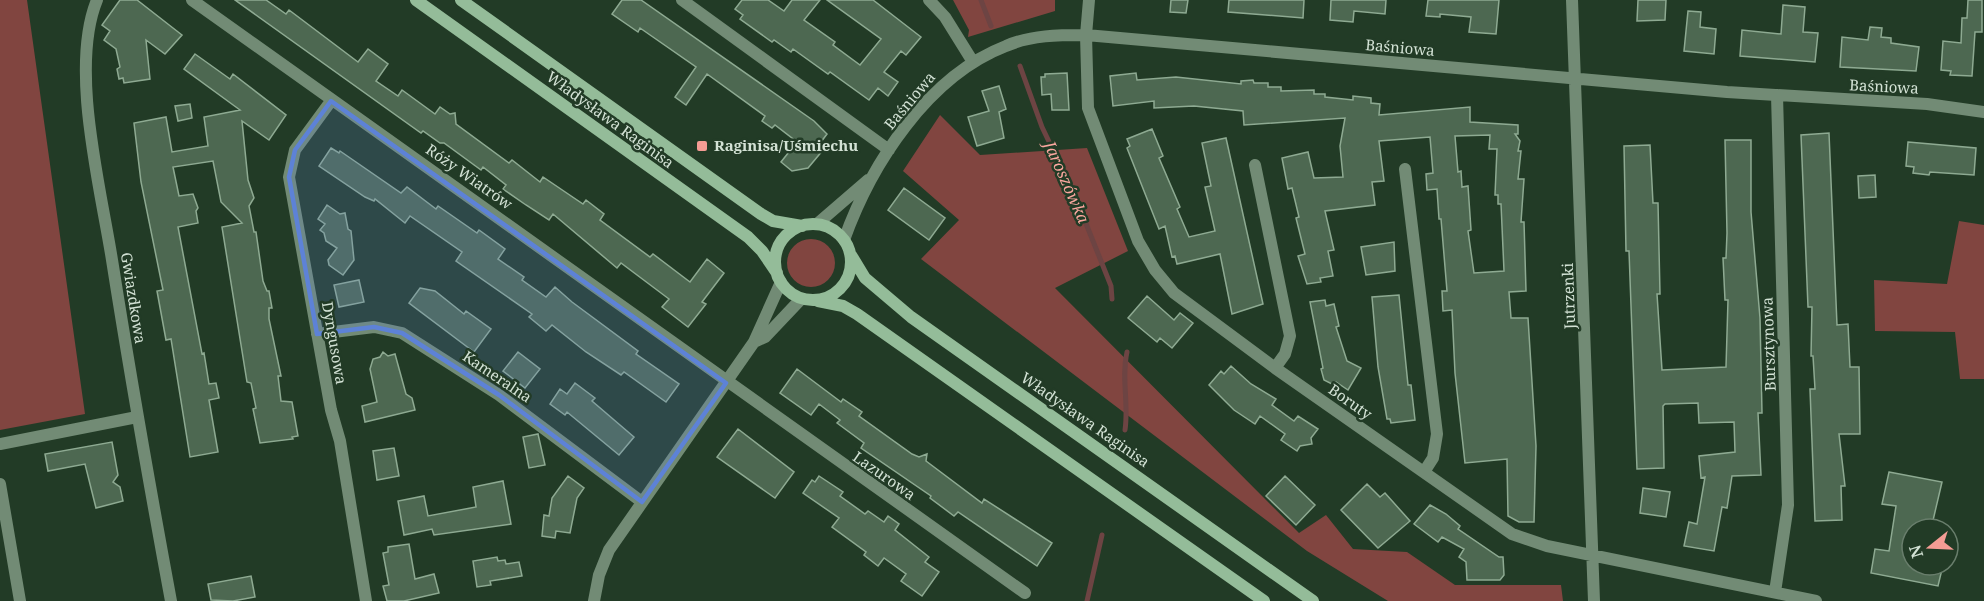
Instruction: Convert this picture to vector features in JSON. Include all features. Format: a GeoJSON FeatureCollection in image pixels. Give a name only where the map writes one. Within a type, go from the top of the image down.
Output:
{"type":"FeatureCollection","features":[{"type":"Feature","properties":{"kind":"main road","name":"Władysława Raginisa"},"geometry":{"type":"LineString","coordinates":[[416,0],[748,237],[762,251],[779,278]]}},
{"type":"Feature","properties":{"kind":"main road","name":"Władysława Raginisa"},"geometry":{"type":"LineString","coordinates":[[461,0],[761,214],[773,221],[802,226]]}},
{"type":"Feature","properties":{"kind":"main road"},"geometry":{"type":"LineString","coordinates":[[818,301],[842,289],[850,273],[851,255],[844,240],[837,232],[817,224],[802,226],[782,241],[776,256],[779,278],[793,295],[801,299],[843,306],[857,314],[1264,601]]}},
{"type":"Feature","properties":{"kind":"main road","name":"Władysława Raginisa"},"geometry":{"type":"LineString","coordinates":[[851,255],[865,278],[911,317],[1313,601]]}},
{"type":"Feature","properties":{"kind":"street","name":"Gwiazdkowa"},"geometry":{"type":"LineString","coordinates":[[97,0],[91,15],[88,37],[87,79],[91,122],[137,417],[171,601]]}},
{"type":"Feature","properties":{"kind":"street","name":"Róży Wiatrów"},"geometry":{"type":"LineString","coordinates":[[192,0],[331,101],[466,192],[726,383]]}},
{"type":"Feature","properties":{"kind":"street"},"geometry":{"type":"LineString","coordinates":[[682,0],[890,150]]}},
{"type":"Feature","properties":{"kind":"street"},"geometry":{"type":"LineString","coordinates":[[929,0],[945,17],[973,62]]}},
{"type":"Feature","properties":{"kind":"street","name":"Boruty"},"geometry":{"type":"LineString","coordinates":[[1089,0],[1086,35],[1088,108],[1138,241],[1155,270],[1174,293],[1275,368],[1512,534],[1547,546],[1816,601]]}},
{"type":"Feature","properties":{"kind":"street","name":"Jutrzenki"},"geometry":{"type":"LineString","coordinates":[[1572,0],[1595,598]]}},
{"type":"Feature","properties":{"kind":"street","name":"Baśniowa"},"geometry":{"type":"LineString","coordinates":[[844,240],[871,177],[932,94],[973,62],[1026,39],[1086,35],[1777,95],[1927,104],[1984,111]]}},
{"type":"Feature","properties":{"kind":"street","name":"Bursztynowa"},"geometry":{"type":"LineString","coordinates":[[1775,592],[1788,505],[1777,95]]}},
{"type":"Feature","properties":{"kind":"street","name":"Dyngusowa"},"geometry":{"type":"LineString","coordinates":[[331,101],[296,150],[289,177],[331,410],[340,441],[366,601]]}},
{"type":"Feature","properties":{"kind":"street"},"geometry":{"type":"LineString","coordinates":[[1256,165],[1290,336],[1285,354],[1275,368]]}},
{"type":"Feature","properties":{"kind":"street"},"geometry":{"type":"LineString","coordinates":[[1405,169],[1437,434],[1433,458],[1424,472]]}},
{"type":"Feature","properties":{"kind":"street","name":"Baśniowa"},"geometry":{"type":"LineString","coordinates":[[817,224],[871,177]]}},
{"type":"Feature","properties":{"kind":"street"},"geometry":{"type":"LineString","coordinates":[[594,601],[599,575],[609,550],[754,342],[779,278]]}},
{"type":"Feature","properties":{"kind":"street"},"geometry":{"type":"LineString","coordinates":[[754,342],[765,337],[801,299]]}},
{"type":"Feature","properties":{"kind":"street","name":"Kameralna"},"geometry":{"type":"LineString","coordinates":[[317,334],[374,327],[402,333],[499,395],[642,502]]}},
{"type":"Feature","properties":{"kind":"street","name":"Lazurowa"},"geometry":{"type":"LineString","coordinates":[[726,383],[1024,593]]}},
{"type":"Feature","properties":{"kind":"street"},"geometry":{"type":"LineString","coordinates":[[0,444],[137,417]]}},
{"type":"Feature","properties":{"kind":"street"},"geometry":{"type":"LineString","coordinates":[[0,484],[20,601]]}},
{"type":"Feature","properties":{"kind":"highlighted area"},"geometry":{"type":"Polygon","coordinates":[[[331,101],[726,383],[642,502],[499,395],[402,333],[374,327],[317,334],[289,177],[295,150],[331,101]]]}},
{"type":"Feature","properties":{"kind":"shaded area"},"geometry":{"type":"Polygon","coordinates":[[[0,0],[27,0],[85,414],[0,430],[0,0]]]}},
{"type":"Feature","properties":{"kind":"shaded area"},"geometry":{"type":"Polygon","coordinates":[[[953,0],[1055,0],[1055,11],[968,37],[969,30],[953,0]]]}},
{"type":"Feature","properties":{"kind":"shaded area"},"geometry":{"type":"Polygon","coordinates":[[[940,115],[980,155],[1087,148],[1128,251],[1055,288],[1299,533],[1326,515],[1353,549],[1407,552],[1455,585],[1561,585],[1563,601],[1388,601],[1307,551],[921,259],[959,220],[903,171],[940,115]]]}},
{"type":"Feature","properties":{"kind":"shaded area"},"geometry":{"type":"Polygon","coordinates":[[[1959,221],[1984,225],[1984,379],[1960,379],[1955,332],[1875,331],[1874,280],[1947,284],[1959,221]]]}},
{"type":"Feature","properties":{"kind":"shaded area"},"geometry":{"type":"Polygon","coordinates":[[[811,239],[828,246],[835,263],[828,280],[811,287],[794,280],[787,263],[794,246],[811,239]]]}},
{"type":"Feature","properties":{"kind":"building"},"geometry":{"type":"Polygon","coordinates":[[[120,0],[137,0],[182,35],[165,54],[146,40],[150,79],[124,83],[123,78],[119,79],[117,69],[120,67],[116,49],[104,40],[110,31],[102,25],[120,0]]]}},
{"type":"Feature","properties":{"kind":"building"},"geometry":{"type":"Polygon","coordinates":[[[235,0],[266,0],[286,14],[289,10],[358,62],[368,49],[388,64],[376,81],[398,96],[402,90],[435,114],[440,107],[450,114],[455,113],[456,124],[509,163],[512,160],[540,182],[543,177],[583,204],[586,200],[604,214],[600,220],[650,257],[653,254],[690,282],[707,259],[724,273],[702,302],[706,304],[688,327],[662,307],[669,299],[621,263],[617,268],[553,214],[549,220],[526,205],[503,189],[506,185],[483,167],[481,170],[444,143],[440,143],[423,131],[421,133],[235,0]]]}},
{"type":"Feature","properties":{"kind":"building"},"geometry":{"type":"Polygon","coordinates":[[[622,0],[641,0],[814,121],[827,134],[821,142],[823,150],[808,168],[792,171],[781,162],[797,142],[775,125],[772,128],[762,121],[765,116],[707,74],[686,105],[675,97],[696,67],[640,28],[638,32],[612,14],[622,0]]]}},
{"type":"Feature","properties":{"kind":"building"},"geometry":{"type":"Polygon","coordinates":[[[742,0],[768,0],[784,11],[792,0],[820,0],[804,20],[835,42],[833,45],[860,65],[881,39],[827,0],[873,0],[921,37],[906,55],[901,51],[884,72],[898,82],[888,96],[878,88],[869,100],[830,72],[828,74],[793,49],[791,52],[774,40],[772,42],[740,19],[743,15],[735,9],[742,0]]]}},
{"type":"Feature","properties":{"kind":"building"},"geometry":{"type":"Polygon","coordinates":[[[1171,0],[1188,0],[1186,13],[1170,12],[1171,0]]]}},
{"type":"Feature","properties":{"kind":"building"},"geometry":{"type":"Polygon","coordinates":[[[1229,0],[1304,0],[1303,18],[1228,12],[1229,0]]]}},
{"type":"Feature","properties":{"kind":"building"},"geometry":{"type":"Polygon","coordinates":[[[1331,0],[1386,0],[1385,14],[1354,11],[1353,22],[1330,20],[1331,0]]]}},
{"type":"Feature","properties":{"kind":"building"},"geometry":{"type":"Polygon","coordinates":[[[1428,0],[1499,0],[1496,34],[1469,32],[1471,17],[1440,14],[1440,17],[1426,16],[1428,0]]]}},
{"type":"Feature","properties":{"kind":"building"},"geometry":{"type":"Polygon","coordinates":[[[1638,0],[1666,0],[1665,20],[1637,21],[1638,0]]]}},
{"type":"Feature","properties":{"kind":"building"},"geometry":{"type":"Polygon","coordinates":[[[1968,0],[1982,0],[1982,32],[1975,32],[1972,76],[1950,75],[1951,71],[1941,70],[1943,41],[1961,43],[1962,18],[1967,18],[1968,0]]]}},
{"type":"Feature","properties":{"kind":"building"},"geometry":{"type":"Polygon","coordinates":[[[1783,5],[1805,7],[1803,32],[1818,33],[1815,62],[1740,56],[1742,30],[1781,34],[1783,5]]]}},
{"type":"Feature","properties":{"kind":"building"},"geometry":{"type":"Polygon","coordinates":[[[1688,11],[1701,12],[1700,27],[1716,29],[1714,54],[1684,51],[1688,11]]]}},
{"type":"Feature","properties":{"kind":"building"},"geometry":{"type":"Polygon","coordinates":[[[1870,27],[1882,28],[1881,37],[1891,38],[1891,43],[1919,47],[1916,71],[1840,67],[1842,37],[1868,40],[1870,27]]]}},
{"type":"Feature","properties":{"kind":"building"},"geometry":{"type":"Polygon","coordinates":[[[195,54],[230,79],[233,74],[286,115],[269,140],[242,121],[248,180],[254,198],[249,206],[254,232],[256,232],[263,281],[269,291],[272,308],[269,308],[269,319],[281,376],[278,376],[281,401],[292,402],[298,436],[292,437],[293,439],[260,443],[253,409],[256,408],[251,383],[247,382],[222,227],[242,223],[221,202],[213,161],[173,167],[179,196],[193,194],[198,208],[196,211],[198,223],[178,227],[209,384],[216,383],[219,398],[209,400],[218,452],[190,457],[171,339],[166,340],[157,291],[163,290],[141,182],[134,123],[166,117],[172,152],[208,146],[204,117],[240,110],[184,69],[195,54]]]}},
{"type":"Feature","properties":{"kind":"building"},"geometry":{"type":"Polygon","coordinates":[[[1067,73],[1069,110],[1052,110],[1051,94],[1042,95],[1041,77],[1045,77],[1045,74],[1067,73]]]}},
{"type":"Feature","properties":{"kind":"building"},"geometry":{"type":"Polygon","coordinates":[[[1136,73],[1137,80],[1176,77],[1241,84],[1241,81],[1253,80],[1254,83],[1268,83],[1268,87],[1281,87],[1281,91],[1314,90],[1314,94],[1325,94],[1325,97],[1353,100],[1353,96],[1371,98],[1371,103],[1380,104],[1379,115],[1470,107],[1470,122],[1518,125],[1518,134],[1515,134],[1520,141],[1518,151],[1521,151],[1518,179],[1524,179],[1521,222],[1524,222],[1526,291],[1509,292],[1511,318],[1528,318],[1536,446],[1534,522],[1519,522],[1508,516],[1507,459],[1465,463],[1455,373],[1452,310],[1443,311],[1442,291],[1447,291],[1437,189],[1427,190],[1426,174],[1433,173],[1430,137],[1379,141],[1384,181],[1372,182],[1375,205],[1325,211],[1334,250],[1328,251],[1333,276],[1320,278],[1321,282],[1307,284],[1298,256],[1305,254],[1296,218],[1299,217],[1292,188],[1288,189],[1282,158],[1308,152],[1314,178],[1343,177],[1340,146],[1345,118],[1244,125],[1243,111],[1194,106],[1154,108],[1154,101],[1113,106],[1110,76],[1136,73]],[[1490,135],[1455,136],[1458,172],[1461,171],[1462,187],[1468,186],[1471,230],[1468,231],[1474,273],[1504,271],[1501,204],[1498,204],[1498,195],[1495,195],[1497,149],[1489,149],[1490,135]]]}},
{"type":"Feature","properties":{"kind":"building"},"geometry":{"type":"Polygon","coordinates":[[[999,86],[1006,109],[999,112],[1004,138],[977,146],[968,117],[989,111],[982,91],[999,86]]]}},
{"type":"Feature","properties":{"kind":"building"},"geometry":{"type":"Polygon","coordinates":[[[190,104],[192,118],[178,121],[175,106],[190,104]]]}},
{"type":"Feature","properties":{"kind":"building"},"geometry":{"type":"Polygon","coordinates":[[[1152,129],[1163,156],[1159,158],[1180,207],[1177,209],[1189,237],[1215,231],[1205,187],[1211,186],[1202,143],[1226,138],[1263,304],[1232,314],[1220,254],[1177,264],[1175,256],[1172,257],[1165,226],[1159,229],[1127,148],[1130,146],[1127,139],[1152,129]]]}},
{"type":"Feature","properties":{"kind":"building"},"geometry":{"type":"Polygon","coordinates":[[[1829,133],[1837,325],[1848,324],[1850,367],[1859,367],[1860,434],[1839,434],[1845,486],[1841,486],[1842,520],[1815,521],[1810,389],[1815,389],[1813,356],[1811,356],[1812,307],[1808,307],[1801,135],[1829,133]]]}},
{"type":"Feature","properties":{"kind":"building"},"geometry":{"type":"Polygon","coordinates":[[[1725,140],[1751,140],[1751,212],[1760,318],[1762,413],[1758,413],[1761,475],[1732,476],[1727,508],[1722,507],[1714,551],[1684,546],[1689,522],[1697,524],[1705,477],[1701,478],[1699,456],[1735,452],[1734,422],[1699,423],[1698,403],[1665,404],[1663,406],[1664,468],[1637,469],[1629,251],[1626,251],[1624,146],[1650,145],[1653,203],[1658,203],[1660,294],[1657,294],[1662,370],[1726,367],[1728,300],[1725,300],[1723,258],[1726,258],[1727,233],[1725,140]]]}},
{"type":"Feature","properties":{"kind":"building"},"geometry":{"type":"Polygon","coordinates":[[[1908,142],[1976,148],[1974,175],[1913,173],[1914,167],[1906,166],[1908,142]]]}},
{"type":"Feature","properties":{"kind":"building"},"geometry":{"type":"Polygon","coordinates":[[[331,148],[339,153],[340,151],[401,193],[407,187],[436,209],[438,206],[477,233],[479,230],[505,249],[498,259],[524,277],[522,280],[546,297],[555,287],[638,351],[636,354],[679,384],[666,402],[624,372],[621,375],[586,352],[552,325],[546,331],[529,317],[532,314],[456,261],[462,252],[410,216],[405,223],[375,199],[374,201],[365,197],[319,166],[331,148]]]}},
{"type":"Feature","properties":{"kind":"building"},"geometry":{"type":"Polygon","coordinates":[[[1875,175],[1876,197],[1859,198],[1858,176],[1875,175]]]}},
{"type":"Feature","properties":{"kind":"building"},"geometry":{"type":"Polygon","coordinates":[[[904,188],[945,218],[929,240],[888,210],[904,188]]]}},
{"type":"Feature","properties":{"kind":"building"},"geometry":{"type":"Polygon","coordinates":[[[327,205],[340,214],[345,213],[348,229],[351,231],[354,260],[343,275],[329,265],[328,260],[337,248],[326,241],[324,233],[320,230],[325,224],[318,219],[327,205]]]}},
{"type":"Feature","properties":{"kind":"building"},"geometry":{"type":"Polygon","coordinates":[[[1394,242],[1395,271],[1366,275],[1361,247],[1394,242]]]}},
{"type":"Feature","properties":{"kind":"building"},"geometry":{"type":"Polygon","coordinates":[[[359,280],[364,302],[339,307],[334,285],[359,280]]]}},
{"type":"Feature","properties":{"kind":"building"},"geometry":{"type":"Polygon","coordinates":[[[420,288],[435,291],[464,314],[466,311],[491,329],[474,352],[409,303],[420,288]]]}},
{"type":"Feature","properties":{"kind":"building"},"geometry":{"type":"Polygon","coordinates":[[[1399,295],[1408,385],[1411,385],[1415,420],[1391,423],[1390,419],[1387,419],[1378,367],[1372,297],[1399,295]]]}},
{"type":"Feature","properties":{"kind":"building"},"geometry":{"type":"Polygon","coordinates":[[[1147,296],[1174,320],[1180,313],[1193,323],[1172,348],[1160,338],[1157,342],[1128,318],[1147,296]]]}},
{"type":"Feature","properties":{"kind":"building"},"geometry":{"type":"Polygon","coordinates":[[[1325,300],[1326,306],[1334,304],[1339,326],[1336,327],[1347,361],[1361,368],[1348,390],[1336,382],[1334,385],[1324,380],[1321,369],[1323,368],[1310,302],[1325,300]]]}},
{"type":"Feature","properties":{"kind":"building"},"geometry":{"type":"Polygon","coordinates":[[[383,352],[388,356],[395,354],[406,394],[412,398],[415,410],[365,422],[362,406],[377,402],[370,369],[373,359],[380,357],[383,352]]]}},
{"type":"Feature","properties":{"kind":"building"},"geometry":{"type":"Polygon","coordinates":[[[518,352],[540,369],[525,388],[503,371],[518,352]]]}},
{"type":"Feature","properties":{"kind":"building"},"geometry":{"type":"Polygon","coordinates":[[[1231,366],[1251,384],[1276,399],[1272,405],[1294,421],[1298,416],[1318,429],[1311,438],[1312,444],[1300,446],[1297,451],[1281,440],[1285,434],[1260,416],[1255,424],[1234,410],[1209,385],[1221,371],[1224,374],[1231,366]]]}},
{"type":"Feature","properties":{"kind":"building"},"geometry":{"type":"Polygon","coordinates":[[[797,369],[841,402],[843,399],[862,412],[859,416],[912,454],[919,457],[927,454],[926,461],[982,503],[984,499],[1052,543],[1037,566],[958,512],[954,516],[930,498],[931,496],[861,448],[864,443],[837,423],[840,420],[819,404],[811,415],[780,393],[797,369]]]}},
{"type":"Feature","properties":{"kind":"building"},"geometry":{"type":"Polygon","coordinates":[[[575,383],[595,398],[592,401],[634,437],[619,455],[567,412],[565,415],[550,404],[560,389],[567,394],[575,383]]]}},
{"type":"Feature","properties":{"kind":"building"},"geometry":{"type":"Polygon","coordinates":[[[738,429],[794,472],[775,498],[717,457],[738,429]]]}},
{"type":"Feature","properties":{"kind":"building"},"geometry":{"type":"Polygon","coordinates":[[[538,434],[545,465],[529,468],[523,437],[538,434]]]}},
{"type":"Feature","properties":{"kind":"building"},"geometry":{"type":"Polygon","coordinates":[[[112,442],[118,475],[113,482],[120,487],[123,501],[96,508],[85,464],[48,471],[45,454],[112,442]]]}},
{"type":"Feature","properties":{"kind":"building"},"geometry":{"type":"Polygon","coordinates":[[[394,448],[399,476],[377,480],[373,451],[394,448]]]}},
{"type":"Feature","properties":{"kind":"building"},"geometry":{"type":"Polygon","coordinates":[[[1889,472],[1942,482],[1934,517],[1900,517],[1900,577],[1940,577],[1938,586],[1871,573],[1875,549],[1889,551],[1896,506],[1882,504],[1889,472]]]}},
{"type":"Feature","properties":{"kind":"building"},"geometry":{"type":"Polygon","coordinates":[[[568,476],[584,488],[577,498],[570,533],[556,531],[555,538],[542,536],[544,515],[549,516],[552,498],[568,476]]]}},
{"type":"Feature","properties":{"kind":"building"},"geometry":{"type":"Polygon","coordinates":[[[819,476],[843,492],[840,496],[865,514],[868,511],[884,522],[888,516],[899,524],[895,530],[929,557],[925,562],[939,572],[922,596],[901,581],[906,574],[884,558],[878,566],[864,555],[866,552],[832,527],[839,518],[803,493],[812,480],[815,482],[819,476]]]}},
{"type":"Feature","properties":{"kind":"building"},"geometry":{"type":"Polygon","coordinates":[[[1285,476],[1315,505],[1296,525],[1266,496],[1285,476]]]}},
{"type":"Feature","properties":{"kind":"building"},"geometry":{"type":"Polygon","coordinates":[[[503,481],[511,524],[434,535],[432,529],[404,535],[398,501],[424,496],[428,516],[476,507],[473,487],[503,481]]]}},
{"type":"Feature","properties":{"kind":"building"},"geometry":{"type":"Polygon","coordinates":[[[1367,484],[1380,497],[1385,493],[1410,521],[1378,548],[1341,510],[1367,484]]]}},
{"type":"Feature","properties":{"kind":"building"},"geometry":{"type":"Polygon","coordinates":[[[1643,488],[1670,492],[1666,517],[1640,513],[1643,488]]]}},
{"type":"Feature","properties":{"kind":"building"},"geometry":{"type":"Polygon","coordinates":[[[1430,505],[1446,514],[1460,526],[1458,529],[1499,557],[1503,557],[1504,575],[1500,580],[1467,580],[1466,562],[1459,557],[1464,549],[1442,537],[1438,542],[1414,524],[1430,505]]]}},
{"type":"Feature","properties":{"kind":"building"},"geometry":{"type":"Polygon","coordinates":[[[409,544],[415,579],[434,574],[439,593],[404,601],[387,601],[383,586],[389,585],[383,553],[388,552],[388,547],[409,544]]]}},
{"type":"Feature","properties":{"kind":"building"},"geometry":{"type":"Polygon","coordinates":[[[497,557],[498,561],[505,560],[506,564],[519,562],[522,576],[490,581],[491,585],[477,587],[473,561],[497,557]]]}},
{"type":"Feature","properties":{"kind":"building"},"geometry":{"type":"Polygon","coordinates":[[[251,576],[255,597],[233,601],[211,600],[208,584],[251,576]]]}},
{"type":"Feature","properties":{"kind":"waterway","name":"Jaroszówka"},"geometry":{"type":"LineString","coordinates":[[981,0],[991,26]]}},
{"type":"Feature","properties":{"kind":"waterway","name":"Jaroszówka"},"geometry":{"type":"LineString","coordinates":[[1020,66],[1042,127],[1075,196],[1111,286],[1112,299]]}},
{"type":"Feature","properties":{"kind":"waterway"},"geometry":{"type":"LineString","coordinates":[[1125,430],[1127,352]]}},
{"type":"Feature","properties":{"kind":"waterway","name":"Jaroszówka"},"geometry":{"type":"LineString","coordinates":[[1087,601],[1102,535]]}},
{"type":"Feature","properties":{"kind":"place","name":"Raginisa/Uśmiechu"},"geometry":{"type":"Point","coordinates":[702,146]}}]}
